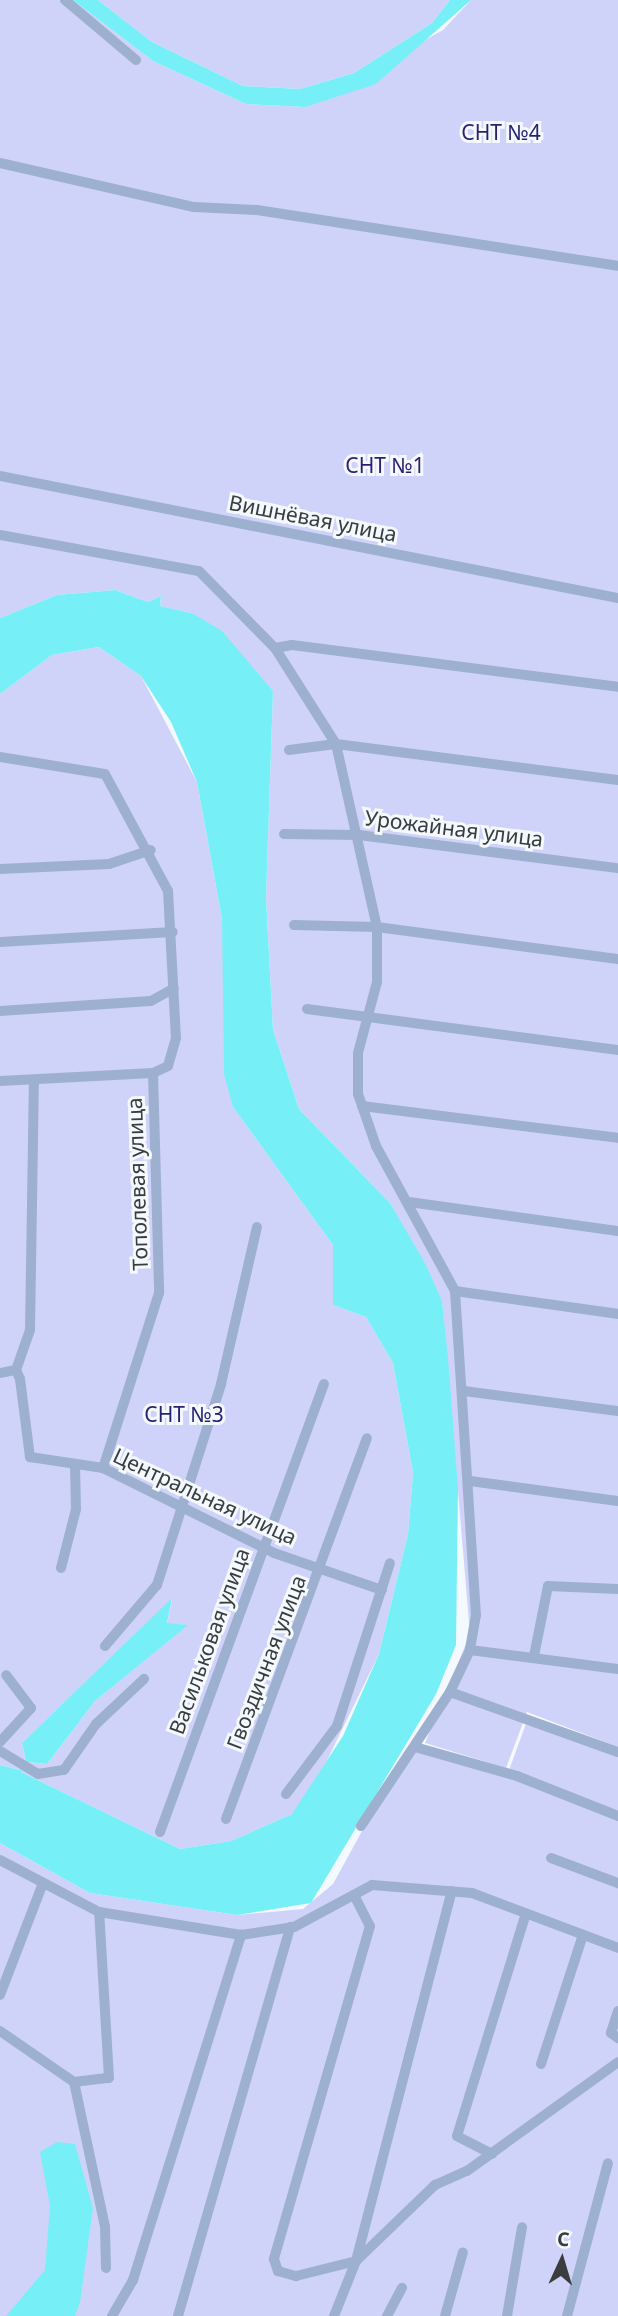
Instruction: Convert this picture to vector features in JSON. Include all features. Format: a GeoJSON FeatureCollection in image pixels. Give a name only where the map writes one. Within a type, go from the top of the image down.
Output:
{"type":"FeatureCollection","features":[{"type":"Feature","properties":{"kind":"street"},"geometry":{"type":"LineString","coordinates":[[65,0],[136,60]]}},
{"type":"Feature","properties":{"kind":"street"},"geometry":{"type":"LineString","coordinates":[[0,163],[194,207],[257,210],[618,266]]}},
{"type":"Feature","properties":{"kind":"street","name":"Вишнёвая улица"},"geometry":{"type":"LineString","coordinates":[[0,476],[618,598]]}},
{"type":"Feature","properties":{"kind":"street"},"geometry":{"type":"LineString","coordinates":[[0,535],[200,571],[275,648],[336,744],[359,835],[377,927],[377,982],[358,1053],[362,1107],[376,1146],[409,1202],[455,1291],[470,1481],[476,1615],[470,1650],[450,1692],[361,1826]]}},
{"type":"Feature","properties":{"kind":"street"},"geometry":{"type":"LineString","coordinates":[[275,648],[292,645],[618,687]]}},
{"type":"Feature","properties":{"kind":"street"},"geometry":{"type":"LineString","coordinates":[[289,750],[336,744],[618,780]]}},
{"type":"Feature","properties":{"kind":"street","name":"Тополевая улица"},"geometry":{"type":"LineString","coordinates":[[0,757],[105,774],[151,850],[168,891],[173,932],[176,1038],[168,1066],[153,1073],[159,1293],[103,1468]]}},
{"type":"Feature","properties":{"kind":"street","name":"Урожайная улица"},"geometry":{"type":"LineString","coordinates":[[284,834],[359,835],[618,868]]}},
{"type":"Feature","properties":{"kind":"street"},"geometry":{"type":"LineString","coordinates":[[0,869],[109,864],[151,850]]}},
{"type":"Feature","properties":{"kind":"street"},"geometry":{"type":"LineString","coordinates":[[294,925],[377,927],[618,959]]}},
{"type":"Feature","properties":{"kind":"street"},"geometry":{"type":"LineString","coordinates":[[0,942],[173,932]]}},
{"type":"Feature","properties":{"kind":"street"},"geometry":{"type":"LineString","coordinates":[[0,1011],[151,1001],[174,988]]}},
{"type":"Feature","properties":{"kind":"street"},"geometry":{"type":"LineString","coordinates":[[307,1009],[368,1015],[618,1051]]}},
{"type":"Feature","properties":{"kind":"street"},"geometry":{"type":"LineString","coordinates":[[0,1081],[153,1073]]}},
{"type":"Feature","properties":{"kind":"street"},"geometry":{"type":"LineString","coordinates":[[0,1373],[16,1370],[30,1330],[34,1081]]}},
{"type":"Feature","properties":{"kind":"street"},"geometry":{"type":"LineString","coordinates":[[362,1107],[618,1138]]}},
{"type":"Feature","properties":{"kind":"street"},"geometry":{"type":"LineString","coordinates":[[409,1202],[618,1231]]}},
{"type":"Feature","properties":{"kind":"street"},"geometry":{"type":"LineString","coordinates":[[105,1646],[158,1585],[184,1507],[257,1227]]}},
{"type":"Feature","properties":{"kind":"street"},"geometry":{"type":"LineString","coordinates":[[455,1291],[618,1314]]}},
{"type":"Feature","properties":{"kind":"street","name":"Центральная улица"},"geometry":{"type":"LineString","coordinates":[[16,1370],[30,1457],[103,1468],[264,1548],[382,1590]]}},
{"type":"Feature","properties":{"kind":"street","name":"Васильковая улица"},"geometry":{"type":"LineString","coordinates":[[160,1832],[324,1384]]}},
{"type":"Feature","properties":{"kind":"street"},"geometry":{"type":"LineString","coordinates":[[464,1391],[618,1411]]}},
{"type":"Feature","properties":{"kind":"street","name":"Гвоздичная улица"},"geometry":{"type":"LineString","coordinates":[[226,1819],[322,1569],[367,1438]]}},
{"type":"Feature","properties":{"kind":"street"},"geometry":{"type":"LineString","coordinates":[[61,1568],[76,1509],[75,1464]]}},
{"type":"Feature","properties":{"kind":"street"},"geometry":{"type":"LineString","coordinates":[[470,1481],[618,1501]]}},
{"type":"Feature","properties":{"kind":"street"},"geometry":{"type":"LineString","coordinates":[[286,1794],[337,1727],[390,1563]]}},
{"type":"Feature","properties":{"kind":"street"},"geometry":{"type":"LineString","coordinates":[[534,1656],[548,1586],[618,1589]]}},
{"type":"Feature","properties":{"kind":"street"},"geometry":{"type":"LineString","coordinates":[[470,1650],[534,1656],[618,1669]]}},
{"type":"Feature","properties":{"kind":"street"},"geometry":{"type":"LineString","coordinates":[[0,1742],[31,1708],[6,1675]]}},
{"type":"Feature","properties":{"kind":"street"},"geometry":{"type":"LineString","coordinates":[[0,1751],[38,1774],[64,1770],[96,1724],[144,1679]]}},
{"type":"Feature","properties":{"kind":"street"},"geometry":{"type":"LineString","coordinates":[[450,1692],[618,1752]]}},
{"type":"Feature","properties":{"kind":"street"},"geometry":{"type":"LineString","coordinates":[[415,1747],[517,1776],[618,1816]]}},
{"type":"Feature","properties":{"kind":"street"},"geometry":{"type":"LineString","coordinates":[[551,1858],[618,1882]]}},
{"type":"Feature","properties":{"kind":"street"},"geometry":{"type":"LineString","coordinates":[[0,1860],[99,1912],[242,1935],[290,1927],[372,1885],[452,1891],[526,1913],[618,1948]]}},
{"type":"Feature","properties":{"kind":"street"},"geometry":{"type":"LineString","coordinates":[[0,1995],[43,1883]]}},
{"type":"Feature","properties":{"kind":"street"},"geometry":{"type":"LineString","coordinates":[[334,2316],[356,2261],[452,1891]]}},
{"type":"Feature","properties":{"kind":"street"},"geometry":{"type":"LineString","coordinates":[[354,1895],[370,1926],[274,2259],[278,2271],[296,2276],[356,2261],[435,2185],[492,2154],[618,2062]]}},
{"type":"Feature","properties":{"kind":"street"},"geometry":{"type":"LineString","coordinates":[[0,2031],[75,2082],[109,2078],[99,1912]]}},
{"type":"Feature","properties":{"kind":"street"},"geometry":{"type":"LineString","coordinates":[[492,2154],[457,2136],[526,1913]]}},
{"type":"Feature","properties":{"kind":"street"},"geometry":{"type":"LineString","coordinates":[[178,2316],[290,1927]]}},
{"type":"Feature","properties":{"kind":"street"},"geometry":{"type":"LineString","coordinates":[[112,2316],[133,2280],[242,1935]]}},
{"type":"Feature","properties":{"kind":"street"},"geometry":{"type":"LineString","coordinates":[[541,2064],[583,1935]]}},
{"type":"Feature","properties":{"kind":"street"},"geometry":{"type":"LineString","coordinates":[[618,2011],[611,2033],[618,2038]]}},
{"type":"Feature","properties":{"kind":"street"},"geometry":{"type":"LineString","coordinates":[[75,2082],[105,2227],[106,2268]]}},
{"type":"Feature","properties":{"kind":"street"},"geometry":{"type":"LineString","coordinates":[[567,2316],[608,2163]]}},
{"type":"Feature","properties":{"kind":"street"},"geometry":{"type":"LineString","coordinates":[[507,2316],[522,2227]]}},
{"type":"Feature","properties":{"kind":"street"},"geometry":{"type":"LineString","coordinates":[[445,2316],[463,2252]]}},
{"type":"Feature","properties":{"kind":"street"},"geometry":{"type":"LineString","coordinates":[[387,2316],[401,2288]]}},
{"type":"Feature","properties":{"kind":"green space","name":"СНТ №1"},"geometry":{"type":"Polygon","coordinates":[[[0,0],[73,0],[153,61],[246,104],[305,107],[443,30],[471,0],[618,0],[618,1747],[527,1712],[506,1768],[425,1743],[470,1634],[442,1302],[390,1203],[299,1109],[273,1030],[266,898],[273,691],[192,613],[160,606],[161,596],[148,602],[115,590],[57,595],[0,618],[0,0]]]}},
{"type":"Feature","properties":{"kind":"green space"},"geometry":{"type":"Polygon","coordinates":[[[98,0],[450,0],[432,23],[354,73],[300,89],[243,86],[152,42],[98,0]]]}},
{"type":"Feature","properties":{"kind":"green space","name":"СНТ №3"},"geometry":{"type":"Polygon","coordinates":[[[99,647],[141,676],[197,782],[222,919],[233,1107],[333,1245],[333,1305],[366,1317],[393,1363],[413,1473],[408,1534],[379,1654],[313,1789],[292,1814],[231,1841],[180,1849],[21,1772],[28,1762],[47,1764],[95,1701],[187,1625],[167,1624],[172,1599],[22,1743],[26,1761],[20,1770],[0,1765],[0,694],[52,655],[99,647]]]}},
{"type":"Feature","properties":{"kind":"green space"},"geometry":{"type":"Polygon","coordinates":[[[527,1721],[618,1754],[618,2316],[0,2316],[0,1843],[90,1893],[237,1915],[303,1909],[333,1884],[408,1747],[508,1773],[527,1721]]]}},
{"type":"Feature","properties":{"kind":"water"},"geometry":{"type":"Polygon","coordinates":[[[73,0],[98,0],[152,42],[243,86],[300,89],[354,73],[432,23],[450,0],[471,0],[376,84],[305,107],[246,104],[153,61],[73,0]]]}},
{"type":"Feature","properties":{"kind":"water"},"geometry":{"type":"Polygon","coordinates":[[[115,590],[148,602],[161,596],[160,606],[192,613],[222,631],[273,691],[266,898],[273,1030],[299,1109],[390,1203],[426,1265],[442,1301],[448,1358],[458,1488],[456,1645],[436,1694],[311,1903],[237,1915],[90,1893],[0,1843],[0,1765],[20,1770],[26,1761],[22,1743],[172,1598],[167,1623],[188,1625],[95,1701],[47,1764],[28,1762],[21,1772],[180,1849],[231,1841],[292,1814],[343,1736],[379,1654],[408,1534],[413,1473],[393,1363],[366,1317],[333,1305],[333,1245],[233,1107],[224,1074],[222,919],[197,782],[171,722],[141,676],[99,647],[52,655],[0,694],[0,618],[57,595],[115,590]]]}},
{"type":"Feature","properties":{"kind":"water"},"geometry":{"type":"Polygon","coordinates":[[[57,2142],[75,2144],[93,2208],[80,2302],[75,2316],[6,2316],[45,2270],[50,2206],[40,2152],[57,2142]]]}},
{"type":"Feature","properties":{"kind":"park label","name":"СНТ №4"},"geometry":{"type":"Point","coordinates":[501,132]}}]}
